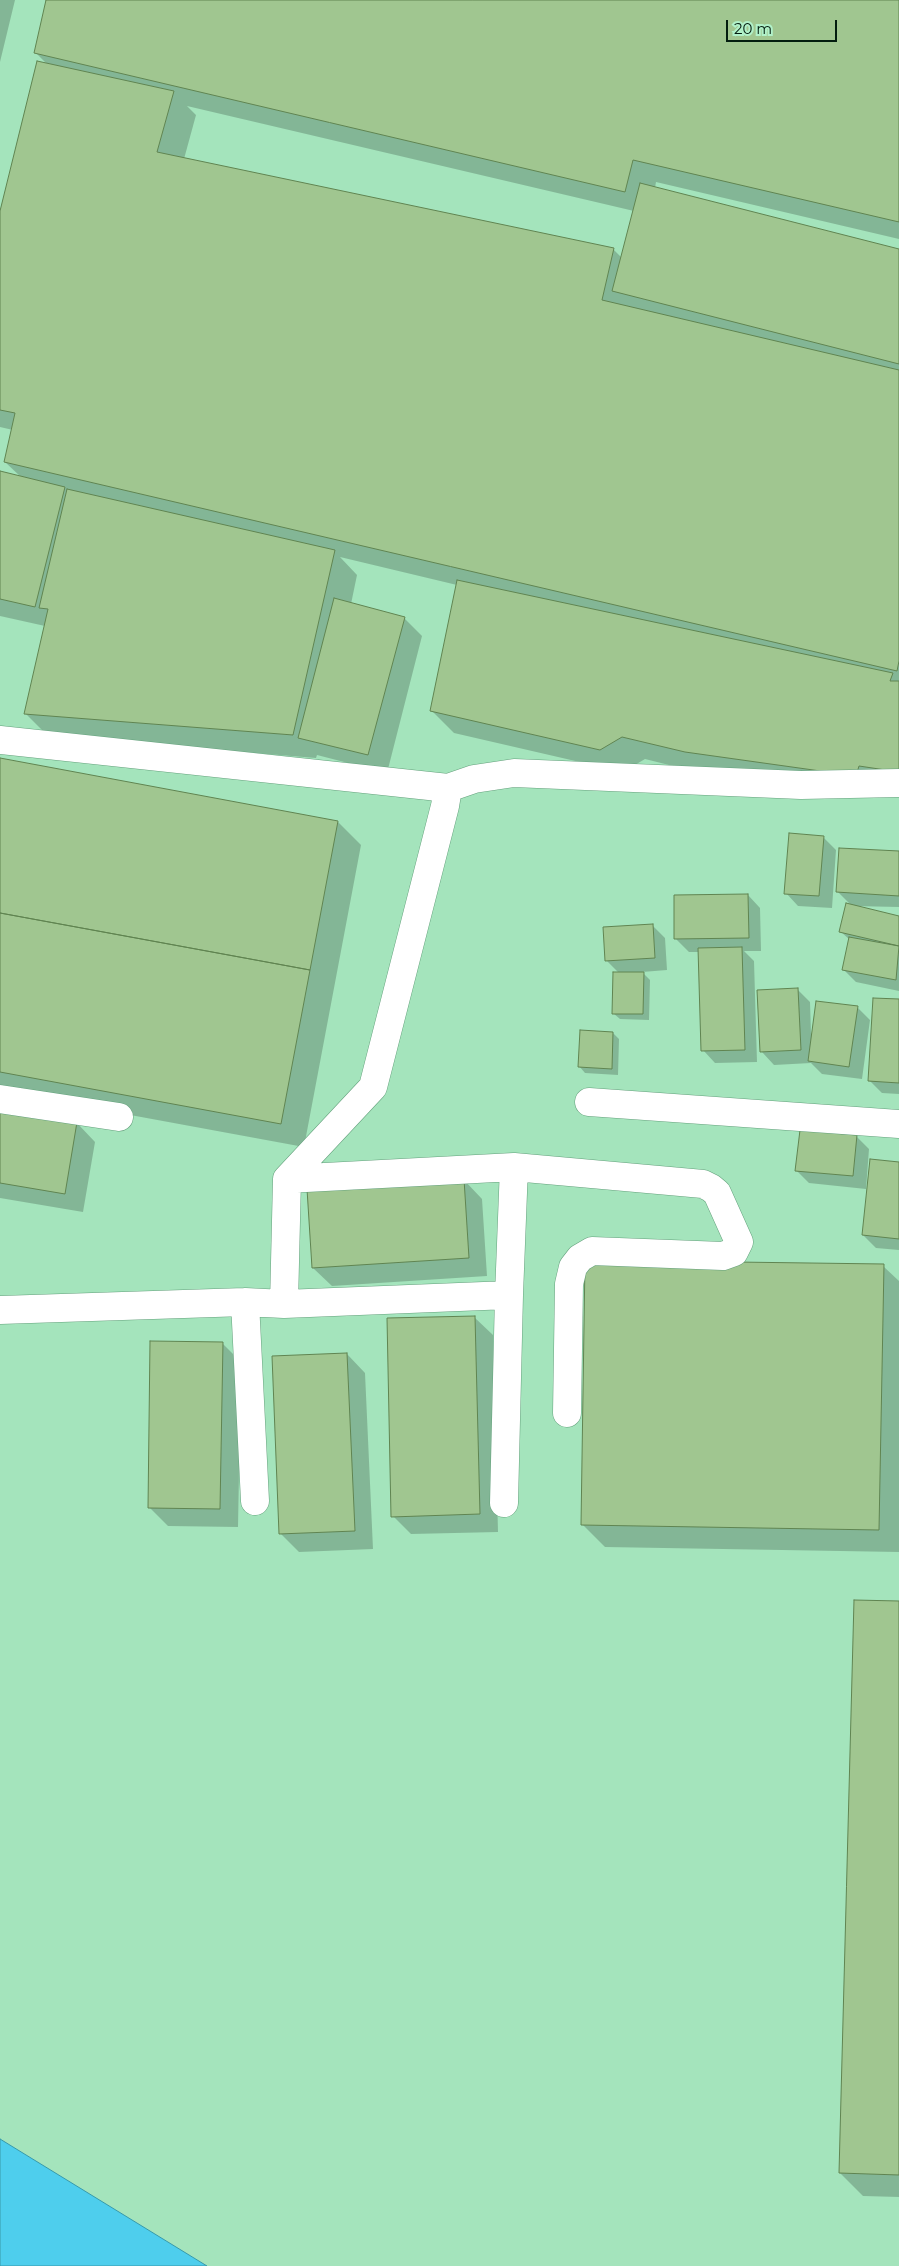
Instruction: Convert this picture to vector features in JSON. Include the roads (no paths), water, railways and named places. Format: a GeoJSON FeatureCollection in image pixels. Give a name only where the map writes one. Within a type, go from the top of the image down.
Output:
{"type":"FeatureCollection","features":[{"type":"Feature","properties":{"kind":"street"},"geometry":{"type":"LineString","coordinates":[[0,740],[448,788],[474,779],[514,773],[801,784],[899,783]]}},
{"type":"Feature","properties":{"kind":"street"},"geometry":{"type":"LineString","coordinates":[[284,1304],[287,1179],[373,1087],[446,806],[448,788]]}},
{"type":"Feature","properties":{"kind":"street"},"geometry":{"type":"LineString","coordinates":[[0,1099],[119,1117]]}},
{"type":"Feature","properties":{"kind":"street"},"geometry":{"type":"LineString","coordinates":[[589,1102],[899,1124]]}},
{"type":"Feature","properties":{"kind":"street"},"geometry":{"type":"LineString","coordinates":[[287,1179],[514,1167],[703,1184],[712,1188],[717,1193],[739,1242],[734,1252],[723,1256],[592,1251],[580,1258],[574,1267],[569,1284],[567,1413]]}},
{"type":"Feature","properties":{"kind":"street"},"geometry":{"type":"LineString","coordinates":[[504,1503],[508,1295],[514,1167]]}},
{"type":"Feature","properties":{"kind":"street"},"geometry":{"type":"LineString","coordinates":[[0,1310],[244,1302],[284,1304],[508,1295]]}},
{"type":"Feature","properties":{"kind":"street"},"geometry":{"type":"LineString","coordinates":[[244,1302],[255,1501]]}},
{"type":"Feature","properties":{"kind":"water"},"geometry":{"type":"Polygon","coordinates":[[[0,2139],[207,2266],[0,2266],[0,2139]]]}}]}
